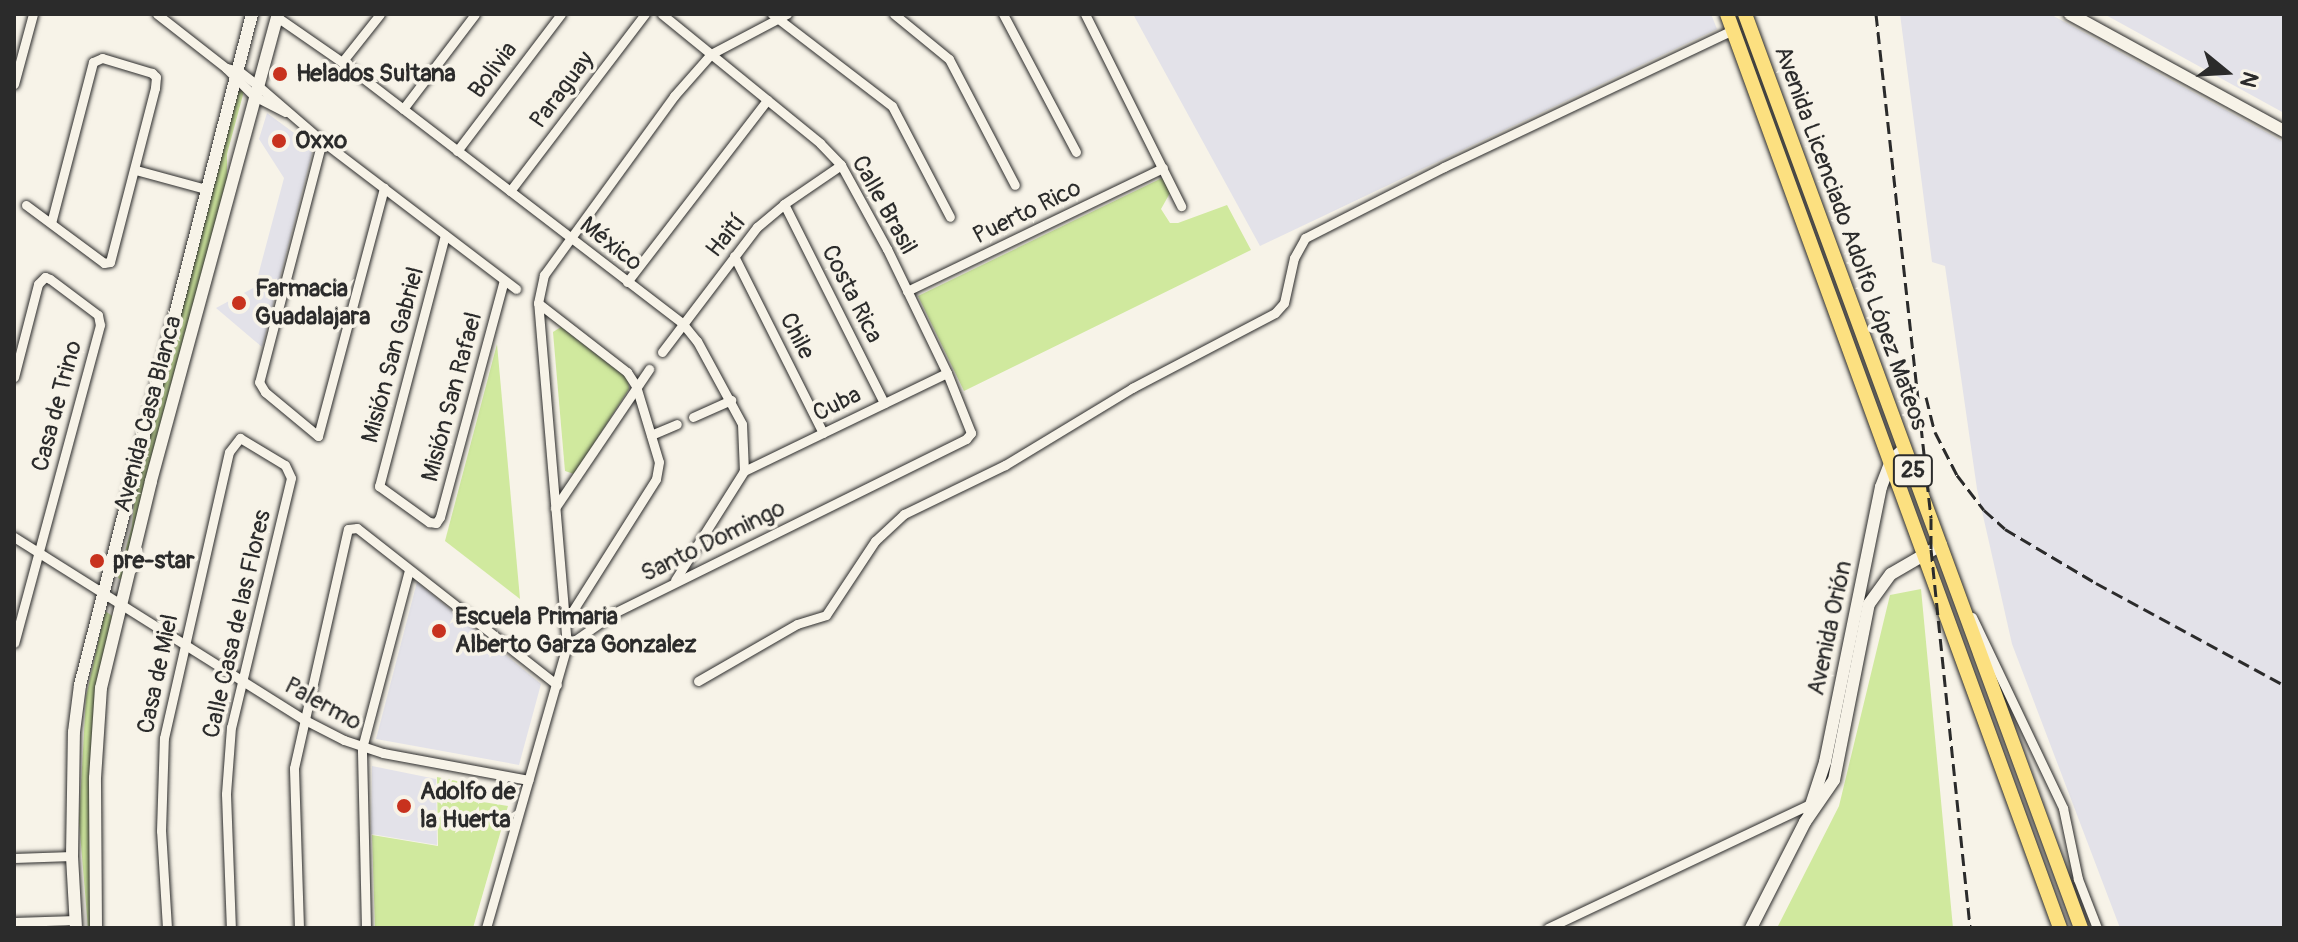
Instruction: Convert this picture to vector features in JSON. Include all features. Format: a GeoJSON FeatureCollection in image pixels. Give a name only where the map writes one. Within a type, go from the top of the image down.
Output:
{"type":"FeatureCollection","features":[{"type":"Feature","properties":{"kind":"main road","name":"Avenida Licenciado Adolfo López Mateos"},"geometry":{"type":"LineString","coordinates":[[1727,14],[2060,928]]}},
{"type":"Feature","properties":{"kind":"main road","name":"Avenida Licenciado Adolfo López Mateos"},"geometry":{"type":"LineString","coordinates":[[1745,14],[2081,928]]}},
{"type":"Feature","properties":{"kind":"street"},"geometry":{"type":"LineString","coordinates":[[14,84],[33,14]]}},
{"type":"Feature","properties":{"kind":"street"},"geometry":{"type":"LineString","coordinates":[[157,14],[516,289]]}},
{"type":"Feature","properties":{"kind":"street","name":"Avenida Casa Blanca"},"geometry":{"type":"LineString","coordinates":[[76,924],[72,856],[76,714],[83,668],[233,73],[252,14]]}},
{"type":"Feature","properties":{"kind":"street"},"geometry":{"type":"LineString","coordinates":[[342,62],[380,14]]}},
{"type":"Feature","properties":{"kind":"street"},"geometry":{"type":"LineString","coordinates":[[403,109],[475,14]]}},
{"type":"Feature","properties":{"kind":"street","name":"Bolivia"},"geometry":{"type":"LineString","coordinates":[[457,151],[561,14]]}},
{"type":"Feature","properties":{"kind":"street","name":"Paraguay"},"geometry":{"type":"LineString","coordinates":[[510,191],[645,14]]}},
{"type":"Feature","properties":{"kind":"street","name":"Calle Brasil"},"geometry":{"type":"LineString","coordinates":[[662,14],[820,143],[841,165],[947,373],[971,433]]}},
{"type":"Feature","properties":{"kind":"street"},"geometry":{"type":"LineString","coordinates":[[894,14],[949,59],[1015,185]]}},
{"type":"Feature","properties":{"kind":"street"},"geometry":{"type":"LineString","coordinates":[[1003,14],[1076,152]]}},
{"type":"Feature","properties":{"kind":"street"},"geometry":{"type":"LineString","coordinates":[[1085,14],[1181,206]]}},
{"type":"Feature","properties":{"kind":"street"},"geometry":{"type":"LineString","coordinates":[[2070,14],[2284,131]]}},
{"type":"Feature","properties":{"kind":"street","name":"Avenida Casa Blanca"},"geometry":{"type":"LineString","coordinates":[[96,928],[94,840],[99,702],[121,603],[277,16]]}},
{"type":"Feature","properties":{"kind":"street","name":"México"},"geometry":{"type":"LineString","coordinates":[[277,16],[342,62],[683,324],[705,354],[731,400],[745,433],[744,471]]}},
{"type":"Feature","properties":{"kind":"street"},"geometry":{"type":"LineString","coordinates":[[486,928],[567,646],[538,303],[544,275],[674,96],[711,54],[779,16],[892,106],[950,217]]}},
{"type":"Feature","properties":{"kind":"street"},"geometry":{"type":"LineString","coordinates":[[698,681],[797,624],[826,615],[875,541],[904,514],[1005,465],[1132,388],[1275,313],[1284,303],[1294,258],[1305,238],[1444,167],[1733,30]]}},
{"type":"Feature","properties":{"kind":"street"},"geometry":{"type":"LineString","coordinates":[[26,205],[51,223],[108,263],[136,170],[156,77],[147,70],[96,58],[51,223]]}},
{"type":"Feature","properties":{"kind":"street"},"geometry":{"type":"LineString","coordinates":[[627,282],[767,100]]}},
{"type":"Feature","properties":{"kind":"street"},"geometry":{"type":"LineString","coordinates":[[322,141],[259,386],[318,436],[384,188]]}},
{"type":"Feature","properties":{"kind":"street","name":"Haití"},"geometry":{"type":"LineString","coordinates":[[662,352],[757,227],[784,204],[841,165]]}},
{"type":"Feature","properties":{"kind":"street","name":"Puerto Rico"},"geometry":{"type":"LineString","coordinates":[[907,291],[1163,168]]}},
{"type":"Feature","properties":{"kind":"street"},"geometry":{"type":"LineString","coordinates":[[136,170],[206,189]]}},
{"type":"Feature","properties":{"kind":"street","name":"Costa Rica"},"geometry":{"type":"LineString","coordinates":[[784,204],[884,403]]}},
{"type":"Feature","properties":{"kind":"street","name":"Misión San Gabriel"},"geometry":{"type":"LineString","coordinates":[[436,523],[429,522],[379,486],[445,235]]}},
{"type":"Feature","properties":{"kind":"street","name":"Chile"},"geometry":{"type":"LineString","coordinates":[[734,256],[823,433]]}},
{"type":"Feature","properties":{"kind":"street","name":"Casa de Trino"},"geometry":{"type":"LineString","coordinates":[[14,377],[38,284],[45,277],[100,319],[14,643]]}},
{"type":"Feature","properties":{"kind":"street","name":"Misión San Rafael"},"geometry":{"type":"LineString","coordinates":[[436,523],[504,280]]}},
{"type":"Feature","properties":{"kind":"street"},"geometry":{"type":"LineString","coordinates":[[538,303],[609,355],[636,386],[659,462],[656,479],[564,624]]}},
{"type":"Feature","properties":{"kind":"street"},"geometry":{"type":"LineString","coordinates":[[555,508],[649,369]]}},
{"type":"Feature","properties":{"kind":"street","name":"Cuba"},"geometry":{"type":"LineString","coordinates":[[744,471],[947,373]]}},
{"type":"Feature","properties":{"kind":"street"},"geometry":{"type":"LineString","coordinates":[[693,417],[731,400]]}},
{"type":"Feature","properties":{"kind":"street"},"geometry":{"type":"LineString","coordinates":[[651,435],[677,424]]}},
{"type":"Feature","properties":{"kind":"street","name":"Santo Domingo"},"geometry":{"type":"LineString","coordinates":[[567,646],[614,613],[966,439],[971,433]]}},
{"type":"Feature","properties":{"kind":"street","name":"Calle Casa de las Flores"},"geometry":{"type":"LineString","coordinates":[[231,928],[226,781],[231,727],[291,473],[285,465],[240,438]]}},
{"type":"Feature","properties":{"kind":"street","name":"Casa de Miel"},"geometry":{"type":"LineString","coordinates":[[167,928],[160,782],[164,738],[229,452],[240,438]]}},
{"type":"Feature","properties":{"kind":"street","name":"Avenida Orión"},"geometry":{"type":"LineString","coordinates":[[1805,822],[1824,798],[1837,772],[1881,487],[1891,461],[1905,448]]}},
{"type":"Feature","properties":{"kind":"street"},"geometry":{"type":"LineString","coordinates":[[673,583],[744,471]]}},
{"type":"Feature","properties":{"kind":"street"},"geometry":{"type":"LineString","coordinates":[[299,928],[293,783],[303,719],[351,527],[557,685]]}},
{"type":"Feature","properties":{"kind":"street","name":"Palermo"},"geometry":{"type":"LineString","coordinates":[[14,537],[303,719],[362,748],[529,780]]}},
{"type":"Feature","properties":{"kind":"street","name":"Avenida Orión"},"geometry":{"type":"LineString","coordinates":[[1751,928],[1805,822],[1825,762],[1864,602],[1891,574],[1941,545]]}},
{"type":"Feature","properties":{"kind":"street"},"geometry":{"type":"LineString","coordinates":[[366,928],[362,748],[409,570]]}},
{"type":"Feature","properties":{"kind":"street"},"geometry":{"type":"LineString","coordinates":[[1941,598],[1964,607],[1983,635],[2068,821],[2078,879],[2097,928]]}},
{"type":"Feature","properties":{"kind":"street"},"geometry":{"type":"LineString","coordinates":[[1548,928],[1824,798]]}},
{"type":"Feature","properties":{"kind":"street"},"geometry":{"type":"LineString","coordinates":[[14,858],[72,856]]}},
{"type":"Feature","properties":{"kind":"street"},"geometry":{"type":"LineString","coordinates":[[14,922],[76,924]]}},
{"type":"Feature","properties":{"kind":"shaded area"},"geometry":{"type":"Polygon","coordinates":[[[1133,14],[1711,14],[1717,29],[1260,246],[1133,14]]]}},
{"type":"Feature","properties":{"kind":"shaded area"},"geometry":{"type":"Polygon","coordinates":[[[1900,14],[2050,14],[2284,142],[2284,928],[2120,928],[2012,644],[1977,489],[1945,266],[1932,262],[1900,14]]]}},
{"type":"Feature","properties":{"kind":"shaded area"},"geometry":{"type":"Polygon","coordinates":[[[2104,14],[2284,14],[2284,113],[2104,14]]]}},
{"type":"Feature","properties":{"kind":"shaded area"},"geometry":{"type":"Polygon","coordinates":[[[267,113],[309,144],[312,153],[262,347],[216,308],[255,287],[284,178],[259,139],[267,113]]]}},
{"type":"Feature","properties":{"kind":"shaded area","name":"Escuela Primaria Alberto Garza Gonzalez"},"geometry":{"type":"Polygon","coordinates":[[[417,582],[541,684],[519,765],[376,739],[417,582]]]}},
{"type":"Feature","properties":{"kind":"shaded area","name":"Adolfo de la Huerta"},"geometry":{"type":"Polygon","coordinates":[[[372,766],[436,779],[437,845],[371,834],[372,766]]]}},
{"type":"Feature","properties":{"kind":"green space"},"geometry":{"type":"Polygon","coordinates":[[[238,90],[244,91],[227,154],[227,178],[122,580],[118,578],[132,526],[135,493],[238,90]]]}},
{"type":"Feature","properties":{"kind":"green space"},"geometry":{"type":"Polygon","coordinates":[[[1162,178],[1170,193],[1161,209],[1170,223],[1178,223],[1227,205],[1251,250],[964,391],[918,296],[1162,178]]]}},
{"type":"Feature","properties":{"kind":"green space"},"geometry":{"type":"Polygon","coordinates":[[[561,327],[628,379],[629,389],[574,474],[565,471],[553,332],[561,327]]]}},
{"type":"Feature","properties":{"kind":"green space"},"geometry":{"type":"Polygon","coordinates":[[[497,344],[520,599],[445,541],[497,344]]]}},
{"type":"Feature","properties":{"kind":"green space"},"geometry":{"type":"Polygon","coordinates":[[[1921,589],[1953,928],[1777,928],[1839,806],[1890,595],[1921,589]]]}},
{"type":"Feature","properties":{"kind":"green space"},"geometry":{"type":"Polygon","coordinates":[[[105,611],[114,617],[97,689],[93,928],[88,928],[79,821],[86,697],[105,611]]]}},
{"type":"Feature","properties":{"kind":"green space"},"geometry":{"type":"Polygon","coordinates":[[[437,777],[486,787],[483,802],[508,806],[473,928],[375,928],[372,835],[438,846],[437,777]]]}},
{"type":"Feature","properties":{"kind":"railway"},"geometry":{"type":"LineString","coordinates":[[1876,14],[1931,518],[1931,549],[1970,928]]}},
{"type":"Feature","properties":{"kind":"railway"},"geometry":{"type":"LineString","coordinates":[[1926,397],[1935,432],[1957,475],[1984,510],[2005,529],[2096,583],[2284,685]]}},
{"type":"Feature","properties":{"kind":"place","name":"Helados Sultana"},"geometry":{"type":"Point","coordinates":[280,74]}},
{"type":"Feature","properties":{"kind":"place","name":"Oxxo"},"geometry":{"type":"Point","coordinates":[279,141]}},
{"type":"Feature","properties":{"kind":"place","name":"Farmacia Guadalajara"},"geometry":{"type":"Point","coordinates":[239,303]}},
{"type":"Feature","properties":{"kind":"place","name":"pre-star"},"geometry":{"type":"Point","coordinates":[97,561]}},
{"type":"Feature","properties":{"kind":"place","name":"Escuela Primaria Alberto Garza Gonzalez"},"geometry":{"type":"Point","coordinates":[439,631]}},
{"type":"Feature","properties":{"kind":"place","name":"Adolfo de la Huerta"},"geometry":{"type":"Point","coordinates":[404,806]}}]}
